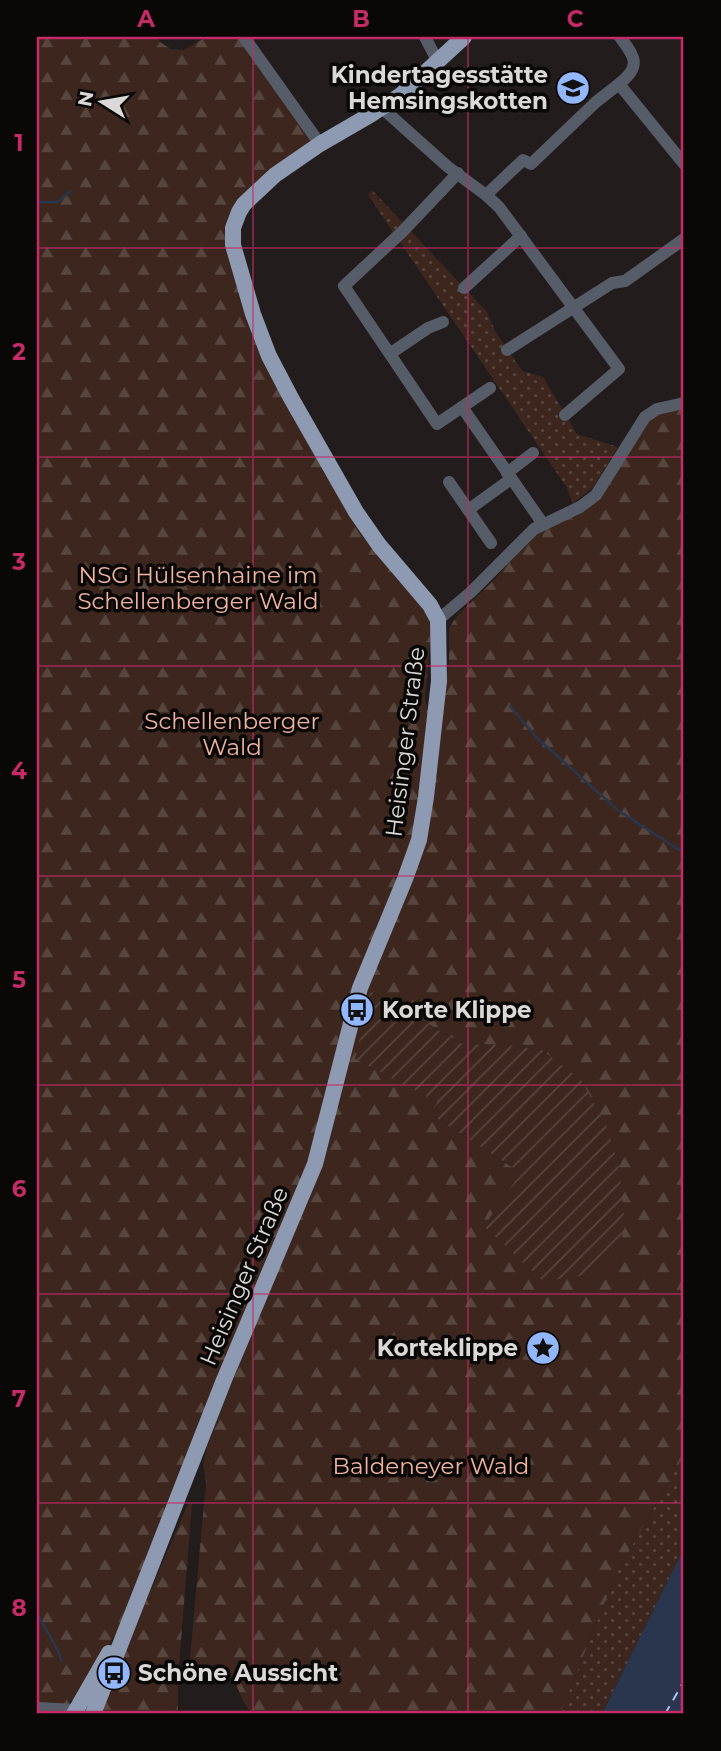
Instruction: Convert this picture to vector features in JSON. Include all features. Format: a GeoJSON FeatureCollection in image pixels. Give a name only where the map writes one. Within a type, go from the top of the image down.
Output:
{"type":"FeatureCollection","features":[{"type":"Feature","properties":{"kind":"main road","name":"Heisinger Straße"},"geometry":{"type":"LineString","coordinates":[[83,1713],[134,1613],[224,1380],[315,1164],[360,988],[419,840],[439,681],[438,620],[430,605],[371,534],[306,426],[260,334],[233,245],[235,219],[244,204],[275,175],[320,144],[382,108],[408,89],[464,37]]}},
{"type":"Feature","properties":{"kind":"street"},"geometry":{"type":"LineString","coordinates":[[244,37],[320,144]]}},
{"type":"Feature","properties":{"kind":"street"},"geometry":{"type":"LineString","coordinates":[[425,37],[438,62]]}},
{"type":"Feature","properties":{"kind":"street"},"geometry":{"type":"LineString","coordinates":[[486,195],[523,160],[531,164],[596,102],[629,77],[634,69],[634,61],[620,37]]}},
{"type":"Feature","properties":{"kind":"street"},"geometry":{"type":"LineString","coordinates":[[619,84],[684,164]]}},
{"type":"Feature","properties":{"kind":"street"},"geometry":{"type":"LineString","coordinates":[[382,108],[448,167],[486,195],[521,236],[619,369],[565,415]]}},
{"type":"Feature","properties":{"kind":"street"},"geometry":{"type":"LineString","coordinates":[[458,173],[402,232],[344,286],[437,424],[489,388]]}},
{"type":"Feature","properties":{"kind":"street"},"geometry":{"type":"LineString","coordinates":[[464,288],[521,236]]}},
{"type":"Feature","properties":{"kind":"street"},"geometry":{"type":"LineString","coordinates":[[506,350],[612,283],[625,281],[684,239]]}},
{"type":"Feature","properties":{"kind":"street"},"geometry":{"type":"LineString","coordinates":[[391,354],[428,328],[443,322]]}},
{"type":"Feature","properties":{"kind":"street"},"geometry":{"type":"LineString","coordinates":[[438,620],[471,592],[524,537],[543,524],[580,507],[596,495],[645,417],[657,409],[684,402]]}},
{"type":"Feature","properties":{"kind":"street"},"geometry":{"type":"LineString","coordinates":[[462,407],[543,524]]}},
{"type":"Feature","properties":{"kind":"street"},"geometry":{"type":"LineString","coordinates":[[468,510],[510,476],[533,453]]}},
{"type":"Feature","properties":{"kind":"street"},"geometry":{"type":"LineString","coordinates":[[449,482],[491,543]]}},
{"type":"Feature","properties":{"kind":"street"},"geometry":{"type":"LineString","coordinates":[[37,1708],[83,1713]]}},
{"type":"Feature","properties":{"kind":"green space","name":"Schellenberger Wald"},"geometry":{"type":"Polygon","coordinates":[[[37,37],[156,37],[171,49],[184,50],[206,37],[242,37],[319,143],[301,155],[233,227],[271,366],[429,617],[431,635],[425,699],[430,719],[416,838],[309,1168],[126,1616],[85,1687],[78,1697],[70,1701],[66,1714],[37,1714],[37,37]]]}},
{"type":"Feature","properties":{"kind":"green space"},"geometry":{"type":"Polygon","coordinates":[[[372,190],[487,312],[495,331],[522,371],[543,377],[577,434],[618,447],[594,486],[573,504],[567,488],[368,195],[372,190]]]}},
{"type":"Feature","properties":{"kind":"green space","name":"Baldeneyer Wald"},"geometry":{"type":"Polygon","coordinates":[[[684,406],[684,1455],[616,1574],[560,1714],[252,1714],[231,1675],[219,1664],[189,1669],[206,1482],[203,1464],[207,1447],[260,1311],[366,985],[410,881],[449,663],[449,628],[531,536],[578,513],[653,416],[684,406]],[[371,991],[437,1102],[430,1114],[521,1173],[543,1281],[542,1050],[509,1045],[463,1044],[371,991]]]}},
{"type":"Feature","properties":{"kind":"green space"},"geometry":{"type":"Polygon","coordinates":[[[370,991],[463,1044],[509,1045],[542,1050],[581,1080],[606,1124],[619,1168],[625,1226],[619,1247],[588,1275],[543,1281],[484,1226],[521,1173],[430,1114],[437,1102],[355,1059],[370,991]]]}},
{"type":"Feature","properties":{"kind":"green space"},"geometry":{"type":"Polygon","coordinates":[[[684,1455],[684,1548],[602,1714],[560,1714],[616,1574],[684,1455]]]}},
{"type":"Feature","properties":{"kind":"green space"},"geometry":{"type":"Polygon","coordinates":[[[188,1504],[192,1504],[178,1678],[178,1714],[97,1714],[188,1504]]]}},
{"type":"Feature","properties":{"kind":"water"},"geometry":{"type":"Polygon","coordinates":[[[684,1548],[684,1714],[602,1714],[676,1564],[684,1548]]]}},
{"type":"Feature","properties":{"kind":"waterway"},"geometry":{"type":"LineString","coordinates":[[37,202],[57,202],[71,191]]}},
{"type":"Feature","properties":{"kind":"waterway"},"geometry":{"type":"LineString","coordinates":[[510,706],[537,738],[619,811],[684,853]]}},
{"type":"Feature","properties":{"kind":"waterway"},"geometry":{"type":"LineString","coordinates":[[37,1613],[61,1660]]}},
{"type":"Feature","properties":{"kind":"ferry route"},"geometry":{"type":"LineString","coordinates":[[665,1714],[684,1681]]}},
{"type":"Feature","properties":{"kind":"place","name":"Kindertagesstätte Hemsingskotten"},"geometry":{"type":"Point","coordinates":[573,88]}},
{"type":"Feature","properties":{"kind":"place","name":"Korte Klippe"},"geometry":{"type":"Point","coordinates":[357,1010]}},
{"type":"Feature","properties":{"kind":"place","name":"Korteklippe"},"geometry":{"type":"Point","coordinates":[543,1348]}},
{"type":"Feature","properties":{"kind":"place","name":"Schöne Aussicht"},"geometry":{"type":"Point","coordinates":[114,1673]}},
{"type":"Feature","properties":{"kind":"park label","name":"NSG Hülsenhaine im Schellenberger Wald"},"geometry":{"type":"Point","coordinates":[198,588]}}]}
